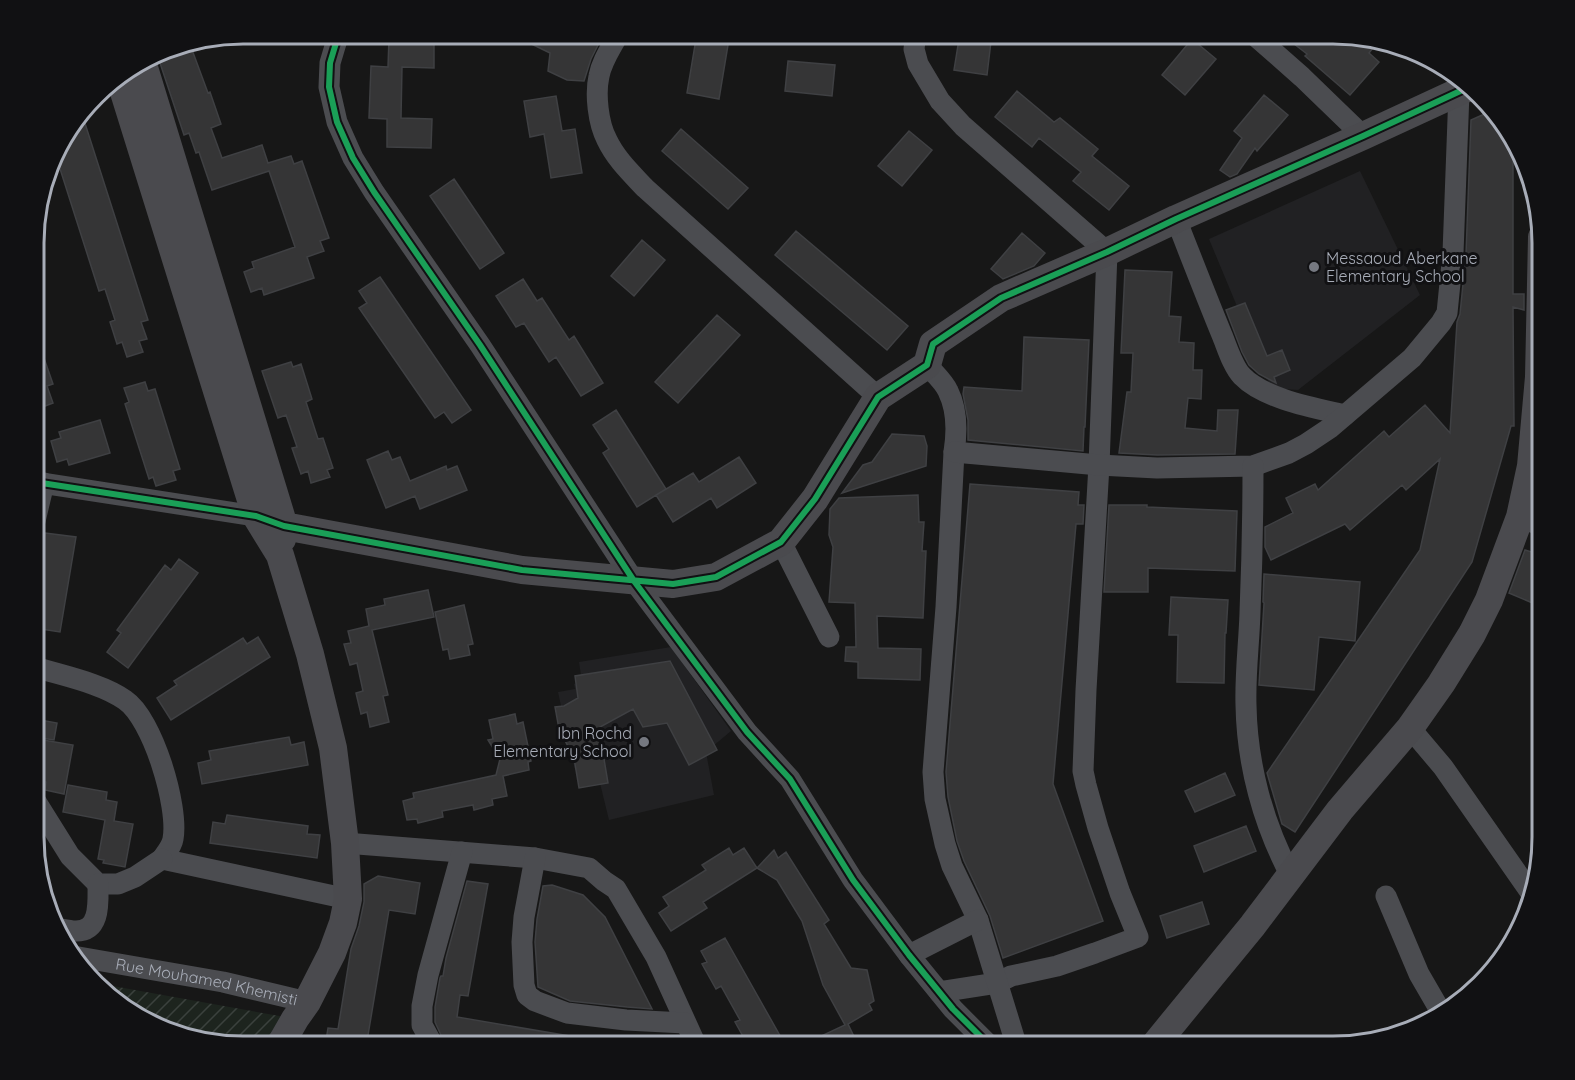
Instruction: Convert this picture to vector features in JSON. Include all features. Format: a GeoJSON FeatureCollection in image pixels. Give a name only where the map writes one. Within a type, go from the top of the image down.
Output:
{"type":"FeatureCollection","features":[{"type":"Feature","properties":{"kind":"street"},"geometry":{"type":"LineString","coordinates":[[336,44],[330,63],[329,87],[337,122],[352,158],[480,345],[634,580],[747,732],[790,779],[853,880],[909,955],[953,1009],[980,1036]]}},
{"type":"Feature","properties":{"kind":"street"},"geometry":{"type":"LineString","coordinates":[[613,44],[599,75],[597,103],[606,139],[618,158],[645,188],[878,397]]}},
{"type":"Feature","properties":{"kind":"street"},"geometry":{"type":"LineString","coordinates":[[915,44],[918,64],[940,101],[963,126],[1107,252]]}},
{"type":"Feature","properties":{"kind":"street"},"geometry":{"type":"LineString","coordinates":[[1264,44],[1363,136]]}},
{"type":"Feature","properties":{"kind":"street"},"geometry":{"type":"LineString","coordinates":[[144,69],[284,526],[280,555]]}},
{"type":"Feature","properties":{"kind":"street"},"geometry":{"type":"LineString","coordinates":[[122,85],[256,516],[280,555],[310,654],[333,748],[345,843],[348,899],[343,923],[332,953],[307,1002],[285,1036]]}},
{"type":"Feature","properties":{"kind":"street"},"geometry":{"type":"LineString","coordinates":[[44,484],[256,516],[284,526],[522,570],[673,584],[716,576],[780,542],[815,499],[878,397],[927,365],[933,344],[1001,298],[1460,91]]}},
{"type":"Feature","properties":{"kind":"street"},"geometry":{"type":"LineString","coordinates":[[954,452],[1157,468],[1253,466],[1289,453],[1330,428],[1413,358],[1447,313],[1464,94]]}},
{"type":"Feature","properties":{"kind":"street"},"geometry":{"type":"LineString","coordinates":[[1176,219],[1228,351],[1241,376],[1271,394],[1304,406],[1345,415]]}},
{"type":"Feature","properties":{"kind":"street"},"geometry":{"type":"LineString","coordinates":[[939,992],[997,983],[1011,976],[1057,966],[1138,937],[1102,839],[1083,771],[1100,465],[1107,252]]}},
{"type":"Feature","properties":{"kind":"street"},"geometry":{"type":"LineString","coordinates":[[927,365],[948,390],[957,434],[933,772],[935,799],[952,866],[978,920],[1014,1036]]}},
{"type":"Feature","properties":{"kind":"street"},"geometry":{"type":"LineString","coordinates":[[1253,466],[1246,704],[1248,737],[1255,783],[1265,816],[1282,860],[1291,876]]}},
{"type":"Feature","properties":{"kind":"street"},"geometry":{"type":"LineString","coordinates":[[1162,1036],[1253,925],[1340,810],[1410,728],[1441,684],[1472,634],[1531,521],[1531,466]]}},
{"type":"Feature","properties":{"kind":"street"},"geometry":{"type":"LineString","coordinates":[[780,542],[829,637]]}},
{"type":"Feature","properties":{"kind":"street"},"geometry":{"type":"LineString","coordinates":[[44,670],[100,687],[126,700],[138,714],[165,770],[171,799],[173,841],[162,860],[135,877],[118,884],[98,884]]}},
{"type":"Feature","properties":{"kind":"street"},"geometry":{"type":"LineString","coordinates":[[1410,728],[1443,766],[1526,885]]}},
{"type":"Feature","properties":{"kind":"street"},"geometry":{"type":"LineString","coordinates":[[44,814],[70,856],[98,884],[95,921],[87,929],[66,930]]}},
{"type":"Feature","properties":{"kind":"street"},"geometry":{"type":"LineString","coordinates":[[345,843],[535,858],[589,868],[616,889],[656,957],[692,1036]]}},
{"type":"Feature","properties":{"kind":"street"},"geometry":{"type":"LineString","coordinates":[[428,1036],[422,1025],[422,1006],[428,975],[462,852]]}},
{"type":"Feature","properties":{"kind":"street"},"geometry":{"type":"LineString","coordinates":[[535,858],[524,917],[522,942],[524,985],[527,995],[535,1001],[567,1013],[626,1020],[685,1023]]}},
{"type":"Feature","properties":{"kind":"street"},"geometry":{"type":"LineString","coordinates":[[162,860],[348,899]]}},
{"type":"Feature","properties":{"kind":"street"},"geometry":{"type":"LineString","coordinates":[[1386,896],[1419,974],[1438,1006]]}},
{"type":"Feature","properties":{"kind":"street"},"geometry":{"type":"LineString","coordinates":[[909,955],[978,920]]}},
{"type":"Feature","properties":{"kind":"street","name":"Rue Mouhamed Khemisti"},"geometry":{"type":"LineString","coordinates":[[84,958],[223,982],[307,1002]]}},
{"type":"Feature","properties":{"kind":"shaded area","name":"Messaoud Aberkane Elementary School"},"geometry":{"type":"Polygon","coordinates":[[[1360,171],[1420,295],[1298,390],[1271,388],[1209,239],[1360,171]]]}},
{"type":"Feature","properties":{"kind":"shaded area","name":"Ibn Rochd Elementary School"},"geometry":{"type":"Polygon","coordinates":[[[671,647],[731,731],[706,752],[714,795],[609,820],[596,767],[575,770],[558,692],[575,689],[574,684],[582,682],[579,662],[671,647]]]}},
{"type":"Feature","properties":{"kind":"shaded area"},"geometry":{"type":"Polygon","coordinates":[[[111,986],[285,1017],[272,1036],[229,1036],[203,1033],[154,1016],[111,986]]]}},
{"type":"Feature","properties":{"kind":"building"},"geometry":{"type":"Polygon","coordinates":[[[389,44],[434,44],[434,68],[402,67],[401,118],[432,119],[431,148],[387,147],[387,119],[369,118],[371,66],[388,67],[389,44]]]}},
{"type":"Feature","properties":{"kind":"building"},"geometry":{"type":"Polygon","coordinates":[[[532,44],[598,44],[584,81],[567,80],[548,71],[550,53],[532,44]]]}},
{"type":"Feature","properties":{"kind":"building"},"geometry":{"type":"Polygon","coordinates":[[[695,44],[728,44],[719,99],[687,93],[695,44]]]}},
{"type":"Feature","properties":{"kind":"building"},"geometry":{"type":"Polygon","coordinates":[[[958,44],[991,44],[987,75],[954,70],[958,44]]]}},
{"type":"Feature","properties":{"kind":"building"},"geometry":{"type":"Polygon","coordinates":[[[1188,44],[1198,44],[1216,59],[1185,95],[1162,75],[1188,44]]]}},
{"type":"Feature","properties":{"kind":"building"},"geometry":{"type":"Polygon","coordinates":[[[1294,44],[1346,44],[1372,47],[1369,53],[1379,62],[1350,95],[1305,56],[1307,54],[1294,44]]]}},
{"type":"Feature","properties":{"kind":"building"},"geometry":{"type":"Polygon","coordinates":[[[192,50],[221,124],[211,128],[222,158],[262,145],[268,163],[291,156],[294,164],[302,161],[329,238],[320,241],[324,251],[307,257],[314,278],[264,295],[262,288],[251,292],[244,272],[254,268],[252,262],[295,247],[269,171],[212,190],[199,152],[196,153],[189,133],[184,135],[160,62],[192,50]]]}},
{"type":"Feature","properties":{"kind":"building"},"geometry":{"type":"Polygon","coordinates":[[[788,61],[835,65],[832,96],[785,91],[788,61]]]}},
{"type":"Feature","properties":{"kind":"building"},"geometry":{"type":"Polygon","coordinates":[[[1017,91],[1054,122],[1060,118],[1098,149],[1092,156],[1129,186],[1109,210],[1073,181],[1081,172],[1039,138],[1032,147],[995,117],[1017,91]]]}},
{"type":"Feature","properties":{"kind":"building"},"geometry":{"type":"Polygon","coordinates":[[[1264,95],[1288,115],[1257,151],[1255,148],[1237,174],[1230,177],[1220,170],[1242,138],[1234,131],[1264,95]]]}},
{"type":"Feature","properties":{"kind":"building"},"geometry":{"type":"Polygon","coordinates":[[[556,96],[562,131],[575,129],[582,173],[551,178],[544,134],[530,137],[524,101],[556,96]]]}},
{"type":"Feature","properties":{"kind":"building"},"geometry":{"type":"Polygon","coordinates":[[[1484,114],[1498,132],[1513,159],[1513,294],[1524,294],[1524,310],[1513,307],[1514,426],[1511,426],[1472,562],[1295,832],[1282,824],[1267,773],[1420,550],[1440,459],[1406,490],[1402,485],[1350,530],[1345,524],[1271,560],[1265,547],[1265,527],[1293,513],[1286,498],[1315,484],[1318,490],[1384,431],[1389,437],[1425,405],[1450,433],[1457,322],[1460,314],[1466,254],[1471,120],[1484,114]]]}},
{"type":"Feature","properties":{"kind":"building"},"geometry":{"type":"Polygon","coordinates":[[[84,122],[148,320],[141,322],[147,339],[139,341],[143,352],[127,357],[122,342],[117,344],[110,322],[115,320],[105,289],[99,291],[59,166],[70,143],[84,122]]]}},
{"type":"Feature","properties":{"kind":"building"},"geometry":{"type":"Polygon","coordinates":[[[681,129],[748,188],[728,209],[662,151],[681,129]]]}},
{"type":"Feature","properties":{"kind":"building"},"geometry":{"type":"Polygon","coordinates":[[[909,131],[932,150],[902,186],[878,166],[909,131]]]}},
{"type":"Feature","properties":{"kind":"building"},"geometry":{"type":"Polygon","coordinates":[[[454,179],[504,253],[480,269],[430,196],[454,179]]]}},
{"type":"Feature","properties":{"kind":"building"},"geometry":{"type":"Polygon","coordinates":[[[796,231],[908,326],[887,350],[775,255],[796,231]]]}},
{"type":"Feature","properties":{"kind":"building"},"geometry":{"type":"Polygon","coordinates":[[[1022,233],[1045,253],[1034,266],[1003,279],[991,269],[1022,233]]]}},
{"type":"Feature","properties":{"kind":"building"},"geometry":{"type":"Polygon","coordinates":[[[642,240],[665,260],[634,296],[611,276],[642,240]]]}},
{"type":"Feature","properties":{"kind":"building"},"geometry":{"type":"Polygon","coordinates":[[[1125,270],[1172,272],[1169,316],[1181,317],[1179,342],[1194,343],[1193,370],[1202,370],[1201,399],[1188,398],[1185,428],[1217,431],[1218,410],[1238,410],[1235,454],[1119,453],[1127,392],[1131,392],[1133,353],[1121,353],[1125,270]]]}},
{"type":"Feature","properties":{"kind":"building"},"geometry":{"type":"Polygon","coordinates":[[[380,277],[471,410],[452,423],[444,412],[435,418],[359,308],[367,303],[359,291],[380,277]]]}},
{"type":"Feature","properties":{"kind":"building"},"geometry":{"type":"Polygon","coordinates":[[[523,279],[537,301],[542,298],[569,340],[574,336],[603,383],[581,396],[556,357],[549,362],[524,323],[516,327],[496,296],[523,279]]]}},
{"type":"Feature","properties":{"kind":"building"},"geometry":{"type":"Polygon","coordinates":[[[1245,303],[1267,356],[1282,350],[1290,370],[1274,377],[1276,383],[1259,374],[1249,365],[1242,352],[1226,310],[1245,303]]]}},
{"type":"Feature","properties":{"kind":"building"},"geometry":{"type":"Polygon","coordinates":[[[717,315],[740,335],[678,403],[655,382],[717,315]]]}},
{"type":"Feature","properties":{"kind":"building"},"geometry":{"type":"Polygon","coordinates":[[[1024,337],[1089,340],[1083,451],[968,440],[964,387],[1022,391],[1024,337]]]}},
{"type":"Feature","properties":{"kind":"building"},"geometry":{"type":"Polygon","coordinates":[[[44,358],[53,384],[47,386],[53,403],[44,406],[44,358]]]}},
{"type":"Feature","properties":{"kind":"building"},"geometry":{"type":"Polygon","coordinates":[[[291,362],[293,367],[301,364],[312,399],[306,402],[318,439],[323,438],[333,468],[327,470],[330,477],[311,483],[308,471],[301,474],[292,448],[297,447],[286,415],[278,418],[262,371],[291,362]]]}},
{"type":"Feature","properties":{"kind":"building"},"geometry":{"type":"Polygon","coordinates":[[[145,382],[148,391],[155,389],[180,469],[173,471],[176,480],[156,486],[153,477],[149,479],[125,404],[129,402],[124,388],[145,382]]]}},
{"type":"Feature","properties":{"kind":"building"},"geometry":{"type":"Polygon","coordinates":[[[616,410],[666,489],[637,507],[603,453],[609,449],[593,425],[616,410]]]}},
{"type":"Feature","properties":{"kind":"building"},"geometry":{"type":"Polygon","coordinates":[[[100,420],[110,453],[69,465],[67,459],[57,462],[51,441],[61,438],[59,432],[100,420]]]}},
{"type":"Feature","properties":{"kind":"building"},"geometry":{"type":"Polygon","coordinates":[[[892,434],[924,436],[927,446],[926,466],[842,493],[863,465],[872,462],[892,434]]]}},
{"type":"Feature","properties":{"kind":"building"},"geometry":{"type":"Polygon","coordinates":[[[388,451],[392,460],[400,457],[410,481],[446,466],[447,470],[457,466],[467,490],[420,509],[415,496],[386,508],[367,460],[388,451]]]}},
{"type":"Feature","properties":{"kind":"building"},"geometry":{"type":"Polygon","coordinates":[[[739,457],[756,483],[717,508],[711,498],[673,522],[656,495],[693,473],[699,482],[739,457]]]}},
{"type":"Feature","properties":{"kind":"building"},"geometry":{"type":"Polygon","coordinates":[[[970,484],[1079,492],[1078,505],[1084,505],[1083,524],[1076,524],[1053,784],[1103,921],[1003,958],[990,916],[957,841],[948,797],[946,772],[970,484]]]}},
{"type":"Feature","properties":{"kind":"building"},"geometry":{"type":"Polygon","coordinates":[[[918,495],[919,522],[924,522],[922,551],[926,551],[923,618],[877,616],[878,648],[921,649],[920,680],[858,678],[858,662],[845,661],[846,647],[856,647],[855,603],[829,602],[833,547],[829,535],[830,509],[839,498],[918,495]]]}},
{"type":"Feature","properties":{"kind":"building"},"geometry":{"type":"Polygon","coordinates":[[[1109,505],[1237,511],[1235,571],[1148,568],[1148,592],[1104,592],[1109,505]]]}},
{"type":"Feature","properties":{"kind":"building"},"geometry":{"type":"Polygon","coordinates":[[[45,533],[76,537],[60,632],[44,629],[45,533]]]}},
{"type":"Feature","properties":{"kind":"building"},"geometry":{"type":"Polygon","coordinates":[[[1525,550],[1531,552],[1531,602],[1509,593],[1525,550]]]}},
{"type":"Feature","properties":{"kind":"building"},"geometry":{"type":"Polygon","coordinates":[[[179,559],[198,573],[128,668],[107,652],[121,633],[117,630],[165,565],[171,570],[179,559]]]}},
{"type":"Feature","properties":{"kind":"building"},"geometry":{"type":"Polygon","coordinates":[[[1264,574],[1360,582],[1355,641],[1319,637],[1314,690],[1259,685],[1264,574]]]}},
{"type":"Feature","properties":{"kind":"building"},"geometry":{"type":"Polygon","coordinates":[[[428,590],[434,617],[372,630],[388,695],[383,696],[389,722],[370,727],[367,712],[361,714],[356,693],[363,691],[357,663],[350,665],[344,644],[351,643],[348,631],[369,626],[366,609],[385,605],[384,599],[428,590]]]}},
{"type":"Feature","properties":{"kind":"building"},"geometry":{"type":"Polygon","coordinates":[[[1171,597],[1228,600],[1224,683],[1177,682],[1178,635],[1169,635],[1171,597]]]}},
{"type":"Feature","properties":{"kind":"building"},"geometry":{"type":"Polygon","coordinates":[[[464,605],[473,644],[468,645],[470,655],[450,659],[448,649],[443,650],[435,612],[464,605]]]}},
{"type":"Feature","properties":{"kind":"building"},"geometry":{"type":"Polygon","coordinates":[[[258,637],[270,657],[171,720],[157,698],[177,685],[174,681],[243,638],[247,644],[258,637]]]}},
{"type":"Feature","properties":{"kind":"building"},"geometry":{"type":"Polygon","coordinates":[[[670,661],[717,750],[689,765],[667,723],[643,727],[633,709],[600,727],[605,734],[600,735],[608,783],[579,788],[574,758],[559,729],[555,707],[564,706],[578,698],[575,676],[670,661]]]}},
{"type":"Feature","properties":{"kind":"building"},"geometry":{"type":"Polygon","coordinates":[[[515,714],[517,724],[523,722],[531,761],[528,762],[529,770],[503,776],[507,796],[492,799],[493,805],[474,810],[473,805],[442,811],[443,817],[418,823],[417,819],[407,820],[403,801],[414,798],[413,793],[496,775],[500,759],[488,740],[493,739],[489,720],[515,714]]]}},
{"type":"Feature","properties":{"kind":"building"},"geometry":{"type":"Polygon","coordinates":[[[44,721],[57,723],[54,740],[44,738],[44,721]]]}},
{"type":"Feature","properties":{"kind":"building"},"geometry":{"type":"Polygon","coordinates":[[[289,737],[291,745],[304,742],[308,765],[202,784],[198,763],[211,760],[209,751],[289,737]]]}},
{"type":"Feature","properties":{"kind":"building"},"geometry":{"type":"Polygon","coordinates":[[[44,740],[73,745],[64,794],[45,790],[46,782],[44,782],[44,740]]]}},
{"type":"Feature","properties":{"kind":"building"},"geometry":{"type":"Polygon","coordinates":[[[1225,773],[1235,795],[1195,812],[1185,791],[1225,773]]]}},
{"type":"Feature","properties":{"kind":"building"},"geometry":{"type":"Polygon","coordinates":[[[68,785],[107,792],[106,800],[117,802],[114,821],[133,824],[125,867],[103,863],[104,860],[98,859],[105,820],[63,812],[68,785]]]}},
{"type":"Feature","properties":{"kind":"building"},"geometry":{"type":"Polygon","coordinates":[[[227,815],[308,826],[307,834],[320,835],[317,858],[210,843],[213,822],[225,824],[227,815]]]}},
{"type":"Feature","properties":{"kind":"building"},"geometry":{"type":"Polygon","coordinates":[[[1246,826],[1256,851],[1204,872],[1194,846],[1246,826]]]}},
{"type":"Feature","properties":{"kind":"building"},"geometry":{"type":"Polygon","coordinates":[[[729,848],[733,855],[744,848],[757,868],[703,902],[707,908],[671,931],[659,913],[669,906],[663,897],[706,870],[702,865],[729,848]]]}},
{"type":"Feature","properties":{"kind":"building"},"geometry":{"type":"Polygon","coordinates":[[[774,850],[778,858],[786,852],[829,920],[824,924],[851,968],[867,970],[874,1001],[869,1004],[872,1010],[848,1024],[854,1036],[822,1036],[845,1025],[823,985],[802,921],[777,880],[757,868],[774,850]]]}},
{"type":"Feature","properties":{"kind":"building"},"geometry":{"type":"Polygon","coordinates":[[[378,876],[420,883],[415,914],[389,910],[368,1036],[327,1036],[328,1028],[338,1029],[351,949],[364,902],[364,884],[378,876]]]}},
{"type":"Feature","properties":{"kind":"building"},"geometry":{"type":"Polygon","coordinates":[[[467,881],[488,884],[468,996],[460,995],[457,1017],[569,1036],[441,1036],[435,1022],[435,1007],[467,881]]]}},
{"type":"Feature","properties":{"kind":"building"},"geometry":{"type":"Polygon","coordinates":[[[552,885],[583,895],[605,917],[652,1009],[570,1001],[538,987],[535,942],[537,919],[543,886],[552,885]]]}},
{"type":"Feature","properties":{"kind":"building"},"geometry":{"type":"Polygon","coordinates":[[[1202,902],[1209,924],[1167,938],[1160,916],[1202,902]]]}},
{"type":"Feature","properties":{"kind":"building"},"geometry":{"type":"Polygon","coordinates":[[[725,938],[780,1036],[743,1036],[735,1022],[740,1020],[721,986],[716,989],[702,964],[707,962],[701,951],[725,938]]]}},
{"type":"Feature","properties":{"kind":"cycle path"},"geometry":{"type":"LineString","coordinates":[[336,44],[330,63],[329,87],[337,122],[353,158],[374,192],[480,345],[634,581],[747,732],[790,779],[853,880],[909,955],[953,1009],[980,1036]]}},
{"type":"Feature","properties":{"kind":"cycle path"},"geometry":{"type":"LineString","coordinates":[[44,483],[256,516],[284,526],[522,570],[673,584],[716,577],[781,542],[815,499],[878,397],[927,365],[933,344],[1001,298],[1461,91]]}},
{"type":"Feature","properties":{"kind":"place","name":"Messaoud Aberkane Elementary School"},"geometry":{"type":"Point","coordinates":[1314,267]}},
{"type":"Feature","properties":{"kind":"place","name":"Ibn Rochd Elementary School"},"geometry":{"type":"Point","coordinates":[644,742]}}]}
